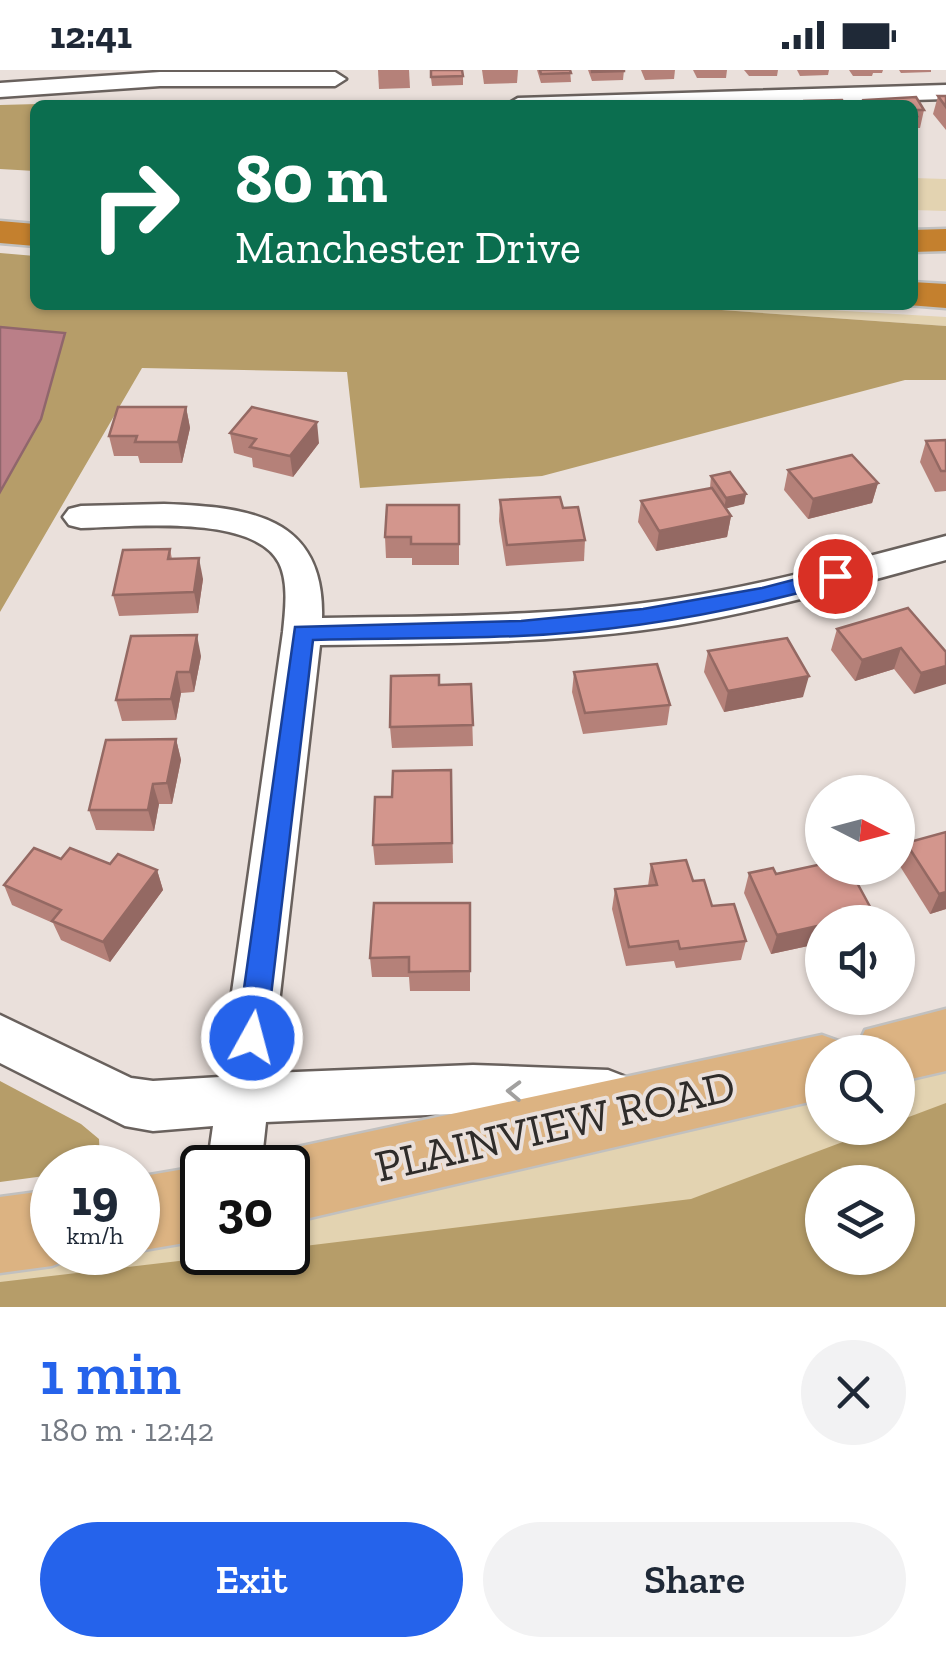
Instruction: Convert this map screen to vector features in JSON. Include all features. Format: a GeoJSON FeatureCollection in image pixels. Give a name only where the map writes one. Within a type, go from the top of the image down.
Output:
{"type":"FeatureCollection","features":[{"type":"Feature","properties":{"kind":"highway"},"geometry":{"type":"LineString","coordinates":[[0,203],[30,206]]}},
{"type":"Feature","properties":{"kind":"highway"},"geometry":{"type":"LineString","coordinates":[[0,232],[30,235]]}},
{"type":"Feature","properties":{"kind":"highway"},"geometry":{"type":"LineString","coordinates":[[918,240],[946,240]]}},
{"type":"Feature","properties":{"kind":"highway"},"geometry":{"type":"LineString","coordinates":[[918,263],[946,265]]}},
{"type":"Feature","properties":{"kind":"highway"},"geometry":{"type":"LineString","coordinates":[[918,294],[946,296]]}},
{"type":"Feature","properties":{"kind":"main road"},"geometry":{"type":"LineString","coordinates":[[915,1047],[946,1040]]}},
{"type":"Feature","properties":{"kind":"main road","name":"PLAINVIEW ROAD"},"geometry":{"type":"LineString","coordinates":[[310,1181],[805,1071]]}},
{"type":"Feature","properties":{"kind":"main road"},"geometry":{"type":"LineString","coordinates":[[0,1235],[30,1231]]}},
{"type":"Feature","properties":{"kind":"street"},"geometry":{"type":"LineString","coordinates":[[0,90],[160,79],[336,75],[332,100]]}},
{"type":"Feature","properties":{"kind":"street"},"geometry":{"type":"LineString","coordinates":[[683,100],[946,92]]}},
{"type":"Feature","properties":{"kind":"street"},"geometry":{"type":"LineString","coordinates":[[81,517],[208,518],[236,522],[276,538],[293,554],[301,575],[302,632],[237,1145]]}},
{"type":"Feature","properties":{"kind":"street"},"geometry":{"type":"LineString","coordinates":[[302,632],[521,628],[643,617],[762,596],[946,548]]}},
{"type":"Feature","properties":{"kind":"street"},"geometry":{"type":"LineString","coordinates":[[0,1038],[124,1102],[153,1106],[474,1089],[682,1097]]}},
{"type":"Feature","properties":{"kind":"shaded area"},"geometry":{"type":"Polygon","coordinates":[[[30,104],[30,171],[0,169],[0,105],[30,104]]]}},
{"type":"Feature","properties":{"kind":"shaded area"},"geometry":{"type":"Polygon","coordinates":[[[918,178],[946,179],[946,211],[918,210],[918,178]]]}},
{"type":"Feature","properties":{"kind":"shaded area"},"geometry":{"type":"Polygon","coordinates":[[[0,253],[30,256],[30,310],[721,310],[946,326],[946,380],[905,380],[542,476],[360,488],[347,372],[142,368],[0,612],[0,492],[41,419],[64,333],[0,327],[0,253]]]}},
{"type":"Feature","properties":{"kind":"shaded area"},"geometry":{"type":"Polygon","coordinates":[[[721,310],[829,310],[946,317],[946,326],[721,310]]]}},
{"type":"Feature","properties":{"kind":"shaded area"},"geometry":{"type":"Polygon","coordinates":[[[0,327],[65,333],[41,419],[0,492],[0,327]]]}},
{"type":"Feature","properties":{"kind":"shaded area"},"geometry":{"type":"Polygon","coordinates":[[[946,1046],[946,1307],[0,1307],[0,1235],[30,1231],[30,1275],[160,1275],[160,1210],[180,1207],[180,1275],[310,1275],[310,1181],[681,1097],[805,1073],[805,1145],[915,1145],[915,1052],[946,1046]]]}},
{"type":"Feature","properties":{"kind":"shaded area"},"geometry":{"type":"Polygon","coordinates":[[[0,1081],[81,1124],[99,1139],[99,1145],[30,1145],[30,1178],[0,1182],[0,1081]]]}},
{"type":"Feature","properties":{"kind":"shaded area"},"geometry":{"type":"Polygon","coordinates":[[[946,1103],[946,1307],[0,1307],[0,1282],[60,1275],[160,1275],[160,1263],[180,1261],[180,1275],[310,1275],[310,1245],[691,1199],[835,1145],[915,1145],[915,1115],[946,1103]]]}},
{"type":"Feature","properties":{"kind":"building"},"geometry":{"type":"Polygon","coordinates":[[[431,70],[462,70],[463,76],[431,77],[431,70]]]}},
{"type":"Feature","properties":{"kind":"building"},"geometry":{"type":"Polygon","coordinates":[[[540,70],[570,70],[571,73],[541,74],[540,70]]]}},
{"type":"Feature","properties":{"kind":"building"},"geometry":{"type":"Polygon","coordinates":[[[916,97],[918,100],[864,100],[916,97]]]}},
{"type":"Feature","properties":{"kind":"building"},"geometry":{"type":"Polygon","coordinates":[[[118,407],[186,407],[178,442],[135,442],[137,436],[109,436],[118,407]]]}},
{"type":"Feature","properties":{"kind":"building"},"geometry":{"type":"Polygon","coordinates":[[[252,407],[317,422],[290,456],[250,447],[256,439],[230,433],[252,407]]]}},
{"type":"Feature","properties":{"kind":"building"},"geometry":{"type":"Polygon","coordinates":[[[946,440],[946,471],[941,471],[926,441],[946,440]]]}},
{"type":"Feature","properties":{"kind":"building"},"geometry":{"type":"Polygon","coordinates":[[[852,455],[878,483],[813,499],[788,470],[852,455]]]}},
{"type":"Feature","properties":{"kind":"building"},"geometry":{"type":"Polygon","coordinates":[[[730,472],[746,494],[726,498],[711,476],[730,472]]]}},
{"type":"Feature","properties":{"kind":"building"},"geometry":{"type":"Polygon","coordinates":[[[712,488],[731,516],[659,531],[641,501],[712,488]]]}},
{"type":"Feature","properties":{"kind":"building"},"geometry":{"type":"Polygon","coordinates":[[[560,497],[563,508],[578,507],[585,540],[507,545],[500,500],[560,497]]]}},
{"type":"Feature","properties":{"kind":"building"},"geometry":{"type":"Polygon","coordinates":[[[387,505],[459,505],[459,544],[411,544],[411,537],[385,537],[387,505]]]}},
{"type":"Feature","properties":{"kind":"building"},"geometry":{"type":"Polygon","coordinates":[[[170,549],[168,559],[199,558],[194,592],[113,595],[123,550],[170,549]]]}},
{"type":"Feature","properties":{"kind":"building"},"geometry":{"type":"Polygon","coordinates":[[[908,608],[946,652],[946,666],[921,673],[901,648],[862,660],[837,629],[908,608]]]}},
{"type":"Feature","properties":{"kind":"building"},"geometry":{"type":"Polygon","coordinates":[[[197,635],[190,672],[177,672],[171,699],[116,700],[131,636],[197,635]]]}},
{"type":"Feature","properties":{"kind":"building"},"geometry":{"type":"Polygon","coordinates":[[[787,638],[809,676],[728,691],[708,651],[787,638]]]}},
{"type":"Feature","properties":{"kind":"building"},"geometry":{"type":"Polygon","coordinates":[[[657,664],[670,705],[585,713],[574,672],[657,664]]]}},
{"type":"Feature","properties":{"kind":"building"},"geometry":{"type":"Polygon","coordinates":[[[439,675],[439,685],[471,684],[473,725],[390,727],[391,676],[439,675]]]}},
{"type":"Feature","properties":{"kind":"building"},"geometry":{"type":"Polygon","coordinates":[[[176,739],[167,783],[153,784],[148,810],[89,810],[106,740],[176,739]]]}},
{"type":"Feature","properties":{"kind":"building"},"geometry":{"type":"Polygon","coordinates":[[[451,770],[452,843],[373,845],[375,797],[392,797],[393,771],[451,770]]]}},
{"type":"Feature","properties":{"kind":"building"},"geometry":{"type":"Polygon","coordinates":[[[946,832],[946,892],[939,894],[915,857],[915,841],[946,832]]]}},
{"type":"Feature","properties":{"kind":"building"},"geometry":{"type":"Polygon","coordinates":[[[34,848],[61,859],[70,848],[110,864],[118,854],[157,870],[103,942],[52,921],[61,910],[4,885],[34,848]]]}},
{"type":"Feature","properties":{"kind":"building"},"geometry":{"type":"Polygon","coordinates":[[[686,860],[693,881],[704,880],[712,906],[734,904],[746,941],[680,949],[678,941],[629,947],[615,889],[657,885],[651,864],[686,860]]]}},
{"type":"Feature","properties":{"kind":"building"},"geometry":{"type":"Polygon","coordinates":[[[773,868],[776,874],[805,868],[805,885],[858,885],[869,905],[805,905],[805,929],[777,935],[749,873],[773,868]]]}},
{"type":"Feature","properties":{"kind":"building"},"geometry":{"type":"Polygon","coordinates":[[[374,903],[470,903],[470,971],[409,972],[409,957],[370,958],[374,903]]]}},
{"type":"Feature","properties":{"kind":"route"},"geometry":{"type":"LineString","coordinates":[[252,1038],[302,632],[521,628],[643,617],[762,596],[835,576]]}}]}
